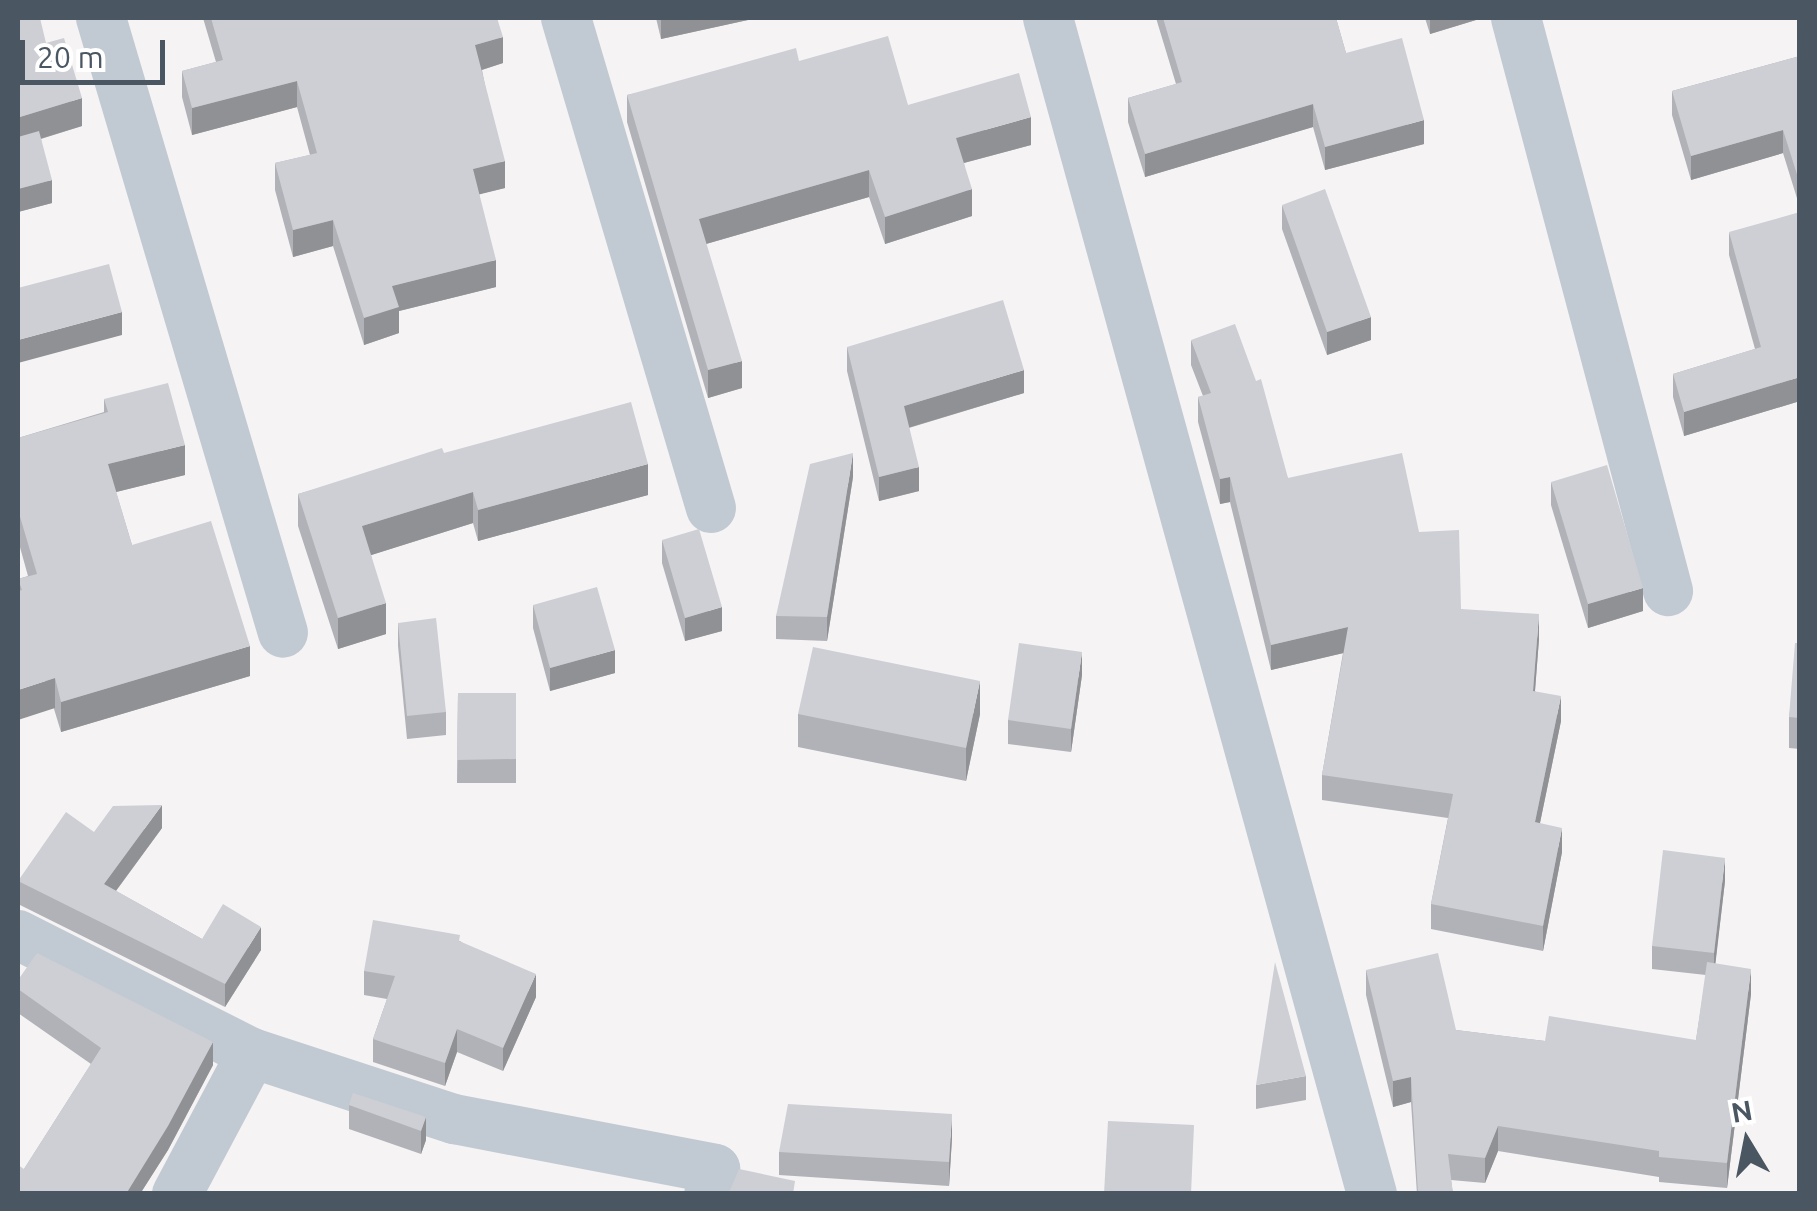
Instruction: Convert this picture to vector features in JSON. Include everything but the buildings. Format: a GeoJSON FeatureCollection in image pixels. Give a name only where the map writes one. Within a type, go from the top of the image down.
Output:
{"type":"FeatureCollection","features":[{"type":"Feature","properties":{"kind":"street"},"geometry":{"type":"LineString","coordinates":[[101,18],[283,632]]}},
{"type":"Feature","properties":{"kind":"street"},"geometry":{"type":"LineString","coordinates":[[566,18],[712,508]]}},
{"type":"Feature","properties":{"kind":"street"},"geometry":{"type":"LineString","coordinates":[[1048,18],[1372,1194]]}},
{"type":"Feature","properties":{"kind":"street"},"geometry":{"type":"LineString","coordinates":[[1516,18],[1668,591]]}},
{"type":"Feature","properties":{"kind":"street"},"geometry":{"type":"LineString","coordinates":[[18,935],[252,1053],[454,1120],[715,1169],[709,1194]]}},
{"type":"Feature","properties":{"kind":"street"},"geometry":{"type":"LineString","coordinates":[[177,1194],[252,1053]]}}]}
